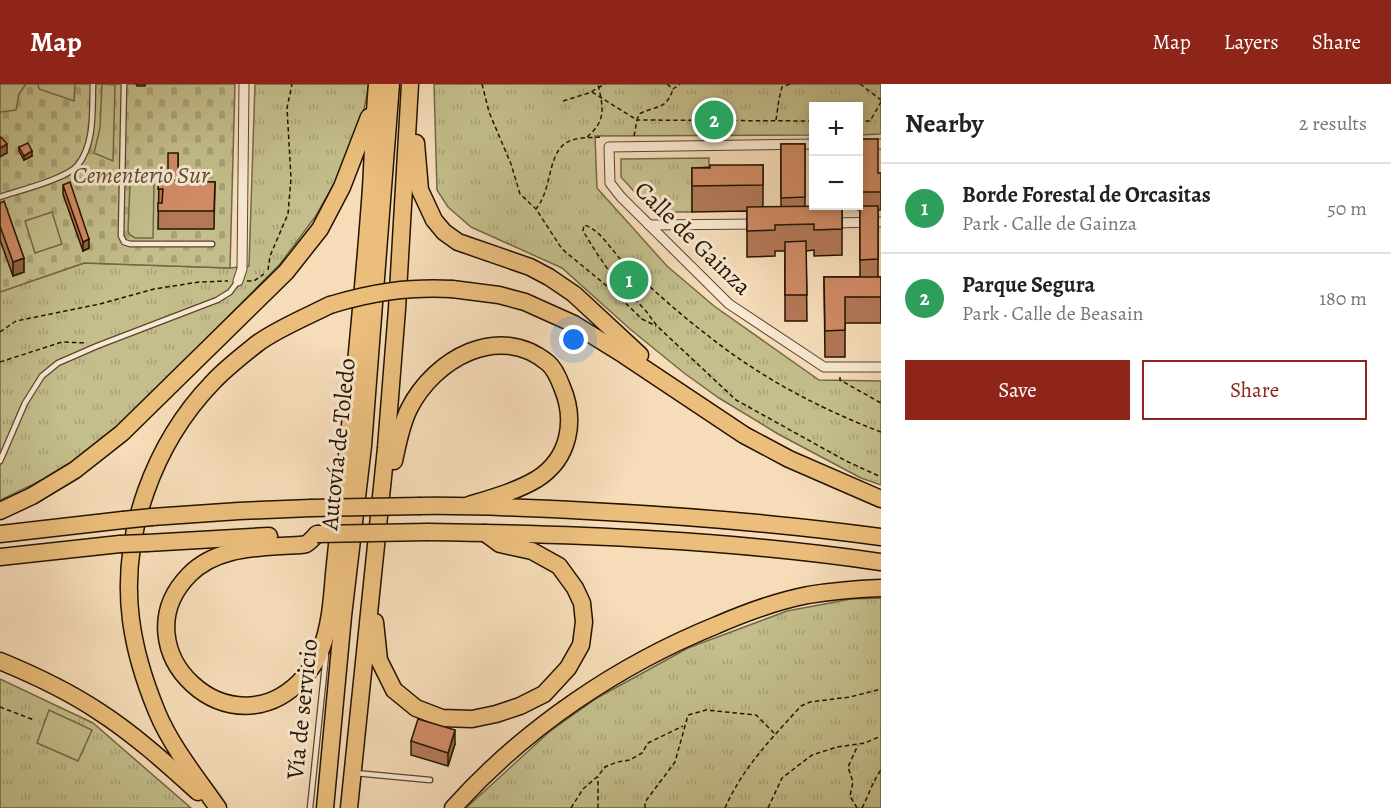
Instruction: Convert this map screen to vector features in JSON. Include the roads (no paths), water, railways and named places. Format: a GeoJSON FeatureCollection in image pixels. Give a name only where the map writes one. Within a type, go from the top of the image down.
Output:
{"type":"FeatureCollection","features":[{"type":"Feature","properties":{"kind":"highway"},"geometry":{"type":"LineString","coordinates":[[317,534],[306,544],[244,548],[215,558],[196,569],[182,584],[172,602],[167,622],[168,643],[180,672],[202,693],[231,705],[262,704],[290,690],[312,668],[321,652],[330,613],[364,277],[377,84]]}},
{"type":"Feature","properties":{"kind":"highway","name":"Autovía de Toledo"},"geometry":{"type":"LineString","coordinates":[[325,808],[343,616],[363,446],[392,84]]}},
{"type":"Feature","properties":{"kind":"highway"},"geometry":{"type":"LineString","coordinates":[[410,84],[420,190],[434,220],[444,232],[458,242],[530,267],[549,277],[574,294],[630,347],[708,411]]}},
{"type":"Feature","properties":{"kind":"highway","name":"Autovía de Toledo"},"geometry":{"type":"LineString","coordinates":[[349,808],[372,599],[398,309],[410,84]]}},
{"type":"Feature","properties":{"kind":"highway"},"geometry":{"type":"LineString","coordinates":[[0,511],[32,496],[75,471],[123,433],[286,272],[326,219],[342,187],[375,102]]}},
{"type":"Feature","properties":{"kind":"highway"},"geometry":{"type":"LineString","coordinates":[[217,808],[182,757],[158,714],[140,664],[131,620],[129,586],[135,530],[153,472],[177,426],[213,381],[259,342],[330,304],[368,293],[421,287],[500,295],[525,302],[566,320],[615,349],[744,435],[789,459],[881,499]]}},
{"type":"Feature","properties":{"kind":"highway"},"geometry":{"type":"LineString","coordinates":[[375,568],[400,432],[409,408],[438,370],[456,358],[478,347],[515,346],[549,364],[566,396],[570,416],[569,435],[552,466],[538,478],[514,490],[469,505]]}},
{"type":"Feature","properties":{"kind":"highway"},"geometry":{"type":"LineString","coordinates":[[0,534],[152,517],[239,511],[469,505],[740,521],[881,537]]}},
{"type":"Feature","properties":{"kind":"highway"},"geometry":{"type":"LineString","coordinates":[[0,557],[120,544],[317,534],[428,532],[624,537],[739,546],[881,562]]}},
{"type":"Feature","properties":{"kind":"highway"},"geometry":{"type":"LineString","coordinates":[[372,599],[379,660],[394,690],[416,708],[442,718],[472,718],[496,714],[520,706],[544,694],[568,669],[581,645],[584,622],[582,603],[576,588],[552,561],[532,551],[500,544],[485,533]]}},
{"type":"Feature","properties":{"kind":"highway"},"geometry":{"type":"LineString","coordinates":[[453,808],[505,757],[571,705],[627,669],[684,639],[755,609],[797,598],[840,591],[881,588]]}},
{"type":"Feature","properties":{"kind":"highway"},"geometry":{"type":"LineString","coordinates":[[0,661],[60,688],[99,711],[161,759],[217,808]]}},
{"type":"Feature","properties":{"kind":"street"},"geometry":{"type":"LineString","coordinates":[[238,281],[242,269],[244,84]]}},
{"type":"Feature","properties":{"kind":"street","name":"Calle de Gainza"},"geometry":{"type":"LineString","coordinates":[[809,144],[609,147],[610,183],[729,304],[824,367],[881,367]]}},
{"type":"Feature","properties":{"kind":"street"},"geometry":{"type":"LineString","coordinates":[[863,144],[881,144]]}},
{"type":"Feature","properties":{"kind":"street"},"geometry":{"type":"LineString","coordinates":[[822,223],[881,222]]}},
{"type":"Feature","properties":{"kind":"street"},"geometry":{"type":"LineString","coordinates":[[649,225],[764,224]]}},
{"type":"Feature","properties":{"kind":"lane"},"geometry":{"type":"LineString","coordinates":[[0,197],[56,178],[77,167],[88,147],[92,122],[93,84]]}},
{"type":"Feature","properties":{"kind":"lane"},"geometry":{"type":"LineString","coordinates":[[124,84],[121,236],[124,242],[130,244],[212,244]]}},
{"type":"Feature","properties":{"kind":"lane"},"geometry":{"type":"LineString","coordinates":[[0,461],[25,403],[42,376],[58,363],[217,300],[230,292],[238,281]]}},
{"type":"Feature","properties":{"kind":"lane","name":"Vía de servicio"},"geometry":{"type":"LineString","coordinates":[[310,808],[330,613]]}},
{"type":"Feature","properties":{"kind":"lane"},"geometry":{"type":"LineString","coordinates":[[353,773],[430,780]]}},
{"type":"Feature","properties":{"kind":"place","name":"Parque Segura"},"geometry":{"type":"Point","coordinates":[714,120]}},
{"type":"Feature","properties":{"kind":"place","name":"Borde Forestal de Orcasitas"},"geometry":{"type":"Point","coordinates":[629,280]}},
{"type":"Feature","properties":{"kind":"park label","name":"Cementerio Sur"},"geometry":{"type":"Point","coordinates":[141,175]}}]}
